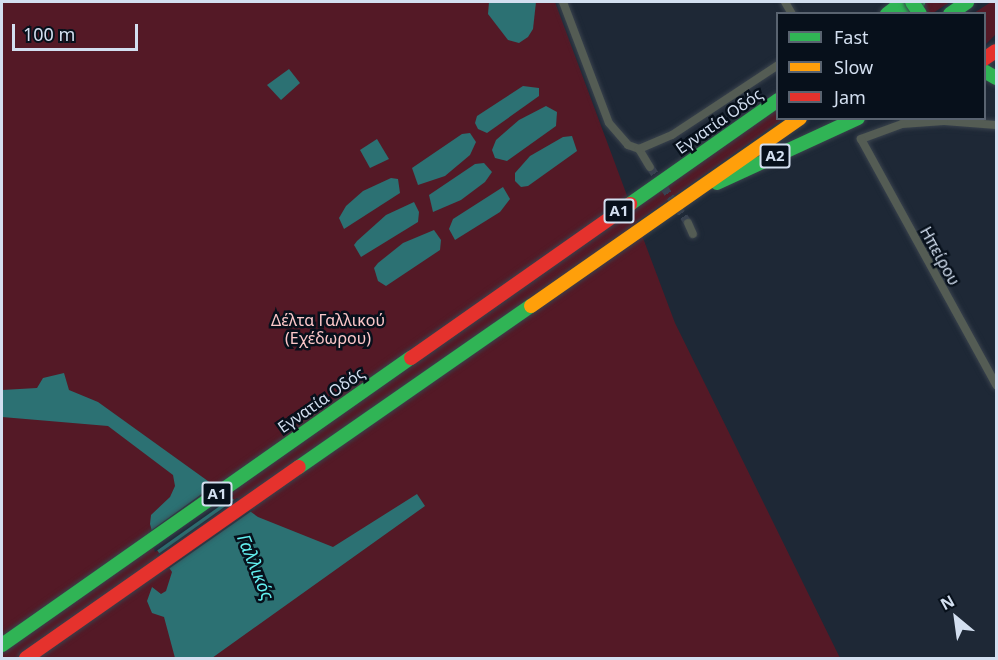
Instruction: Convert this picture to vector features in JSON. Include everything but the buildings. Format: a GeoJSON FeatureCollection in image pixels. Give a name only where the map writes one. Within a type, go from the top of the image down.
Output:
{"type":"FeatureCollection","features":[{"type":"Feature","properties":{"kind":"highway"},"geometry":{"type":"LineString","coordinates":[[890,12],[903,2]]}},
{"type":"Feature","properties":{"kind":"highway"},"geometry":{"type":"LineString","coordinates":[[904,12],[918,2]]}},
{"type":"Feature","properties":{"kind":"highway"},"geometry":{"type":"LineString","coordinates":[[953,12],[967,2]]}},
{"type":"Feature","properties":{"kind":"highway","name":"Εγνατία Οδός"},"geometry":{"type":"LineString","coordinates":[[2,645],[776,101]]}},
{"type":"Feature","properties":{"kind":"highway","name":"Α1"},"geometry":{"type":"LineString","coordinates":[[26,658],[797,120]]}},
{"type":"Feature","properties":{"kind":"highway","name":"Α2"},"geometry":{"type":"LineString","coordinates":[[693,193],[854,120]]}},
{"type":"Feature","properties":{"kind":"highway"},"geometry":{"type":"LineString","coordinates":[[2,636],[51,610]]}},
{"type":"Feature","properties":{"kind":"highway"},"geometry":{"type":"LineString","coordinates":[[34,658],[66,631]]}},
{"type":"Feature","properties":{"kind":"street"},"geometry":{"type":"LineString","coordinates":[[563,2],[609,123],[628,145],[639,149],[650,167]]}},
{"type":"Feature","properties":{"kind":"street"},"geometry":{"type":"LineString","coordinates":[[639,149],[672,135],[776,66]]}},
{"type":"Feature","properties":{"kind":"street","name":"Ηπείρου"},"geometry":{"type":"LineString","coordinates":[[996,125],[944,121],[902,124],[861,140],[996,385]]}},
{"type":"Feature","properties":{"kind":"street"},"geometry":{"type":"LineString","coordinates":[[688,223],[693,234]]}},
{"type":"Feature","properties":{"kind":"green space","name":"Δέλτα Γαλλικού (Εχέδωρου)"},"geometry":{"type":"Polygon","coordinates":[[[2,2],[555,2],[632,209],[776,108],[776,120],[782,120],[637,222],[675,323],[840,658],[2,658],[2,2]]]}},
{"type":"Feature","properties":{"kind":"green space"},"geometry":{"type":"Polygon","coordinates":[[[927,2],[950,2],[935,12],[913,12],[927,2]]]}},
{"type":"Feature","properties":{"kind":"green space"},"geometry":{"type":"Polygon","coordinates":[[[991,2],[996,2],[996,34],[986,44],[986,12],[976,12],[991,2]]]}},
{"type":"Feature","properties":{"kind":"water"},"geometry":{"type":"Polygon","coordinates":[[[489,2],[536,2],[533,29],[528,37],[519,43],[508,40],[488,14],[489,2]]]}},
{"type":"Feature","properties":{"kind":"water"},"geometry":{"type":"Polygon","coordinates":[[[289,69],[300,83],[281,100],[267,85],[289,69]]]}},
{"type":"Feature","properties":{"kind":"water"},"geometry":{"type":"Polygon","coordinates":[[[523,86],[539,88],[539,96],[487,133],[478,129],[475,123],[477,116],[523,86]]]}},
{"type":"Feature","properties":{"kind":"water"},"geometry":{"type":"Polygon","coordinates":[[[546,106],[557,112],[556,126],[507,161],[495,158],[492,150],[496,140],[519,120],[546,106]]]}},
{"type":"Feature","properties":{"kind":"water"},"geometry":{"type":"Polygon","coordinates":[[[470,133],[476,142],[470,155],[445,176],[418,185],[412,168],[462,134],[470,133]]]}},
{"type":"Feature","properties":{"kind":"water"},"geometry":{"type":"Polygon","coordinates":[[[572,136],[577,151],[528,186],[521,187],[515,181],[515,173],[530,156],[563,137],[572,136]]]}},
{"type":"Feature","properties":{"kind":"water"},"geometry":{"type":"Polygon","coordinates":[[[377,139],[389,159],[370,168],[360,150],[377,139]]]}},
{"type":"Feature","properties":{"kind":"water"},"geometry":{"type":"Polygon","coordinates":[[[484,163],[492,172],[485,182],[461,200],[433,212],[429,195],[475,164],[484,163]]]}},
{"type":"Feature","properties":{"kind":"water"},"geometry":{"type":"Polygon","coordinates":[[[391,178],[398,179],[400,193],[344,229],[339,218],[346,206],[363,191],[391,178]]]}},
{"type":"Feature","properties":{"kind":"water"},"geometry":{"type":"Polygon","coordinates":[[[503,187],[510,199],[500,212],[455,240],[449,229],[453,219],[503,187]]]}},
{"type":"Feature","properties":{"kind":"water"},"geometry":{"type":"Polygon","coordinates":[[[414,202],[419,212],[418,222],[361,257],[354,245],[357,241],[386,215],[414,202]]]}},
{"type":"Feature","properties":{"kind":"water"},"geometry":{"type":"Polygon","coordinates":[[[434,230],[441,240],[440,250],[386,286],[378,281],[374,268],[378,263],[403,243],[434,230]]]}},
{"type":"Feature","properties":{"kind":"water","name":"Γαλλικός"},"geometry":{"type":"Polygon","coordinates":[[[64,373],[69,390],[98,402],[258,517],[333,547],[417,494],[425,506],[212,658],[175,658],[164,617],[152,613],[147,601],[152,587],[161,594],[166,591],[172,572],[157,550],[150,524],[151,515],[170,497],[175,486],[173,475],[108,426],[2,417],[2,390],[37,388],[43,378],[64,373]]]}},
{"type":"Feature","properties":{"kind":"pier"},"geometry":{"type":"Polygon","coordinates":[[[217,483],[234,496],[155,552],[149,532],[217,483]]]}},
{"type":"Feature","properties":{"kind":"pier"},"geometry":{"type":"Polygon","coordinates":[[[237,498],[253,510],[167,570],[157,555],[237,498]]]}},
{"type":"Feature","properties":{"kind":"tunnel"},"geometry":{"type":"LineString","coordinates":[[650,167],[688,223]]}},
{"type":"Feature","properties":{"kind":"traffic: fast"},"geometry":{"type":"LineString","coordinates":[[890,12],[903,2]]}},
{"type":"Feature","properties":{"kind":"traffic: fast"},"geometry":{"type":"LineString","coordinates":[[912,2],[919,12]]}},
{"type":"Feature","properties":{"kind":"traffic: fast"},"geometry":{"type":"LineString","coordinates":[[904,12],[918,2]]}},
{"type":"Feature","properties":{"kind":"traffic: fast"},"geometry":{"type":"LineString","coordinates":[[953,12],[967,2]]}},
{"type":"Feature","properties":{"kind":"traffic: fast"},"geometry":{"type":"LineString","coordinates":[[986,72],[996,78]]}},
{"type":"Feature","properties":{"kind":"traffic: fast"},"geometry":{"type":"LineString","coordinates":[[630,204],[776,101]]}},
{"type":"Feature","properties":{"kind":"traffic: fast"},"geometry":{"type":"LineString","coordinates":[[717,183],[854,120]]}},
{"type":"Feature","properties":{"kind":"traffic: fast"},"geometry":{"type":"LineString","coordinates":[[299,467],[531,306]]}},
{"type":"Feature","properties":{"kind":"traffic: fast"},"geometry":{"type":"LineString","coordinates":[[2,645],[411,358]]}},
{"type":"Feature","properties":{"kind":"traffic: slow"},"geometry":{"type":"LineString","coordinates":[[531,306],[797,120]]}},
{"type":"Feature","properties":{"kind":"traffic: jam"},"geometry":{"type":"LineString","coordinates":[[986,58],[996,51]]}},
{"type":"Feature","properties":{"kind":"traffic: jam"},"geometry":{"type":"LineString","coordinates":[[411,358],[630,204]]}},
{"type":"Feature","properties":{"kind":"traffic: jam"},"geometry":{"type":"LineString","coordinates":[[26,658],[299,467]]}}]}
